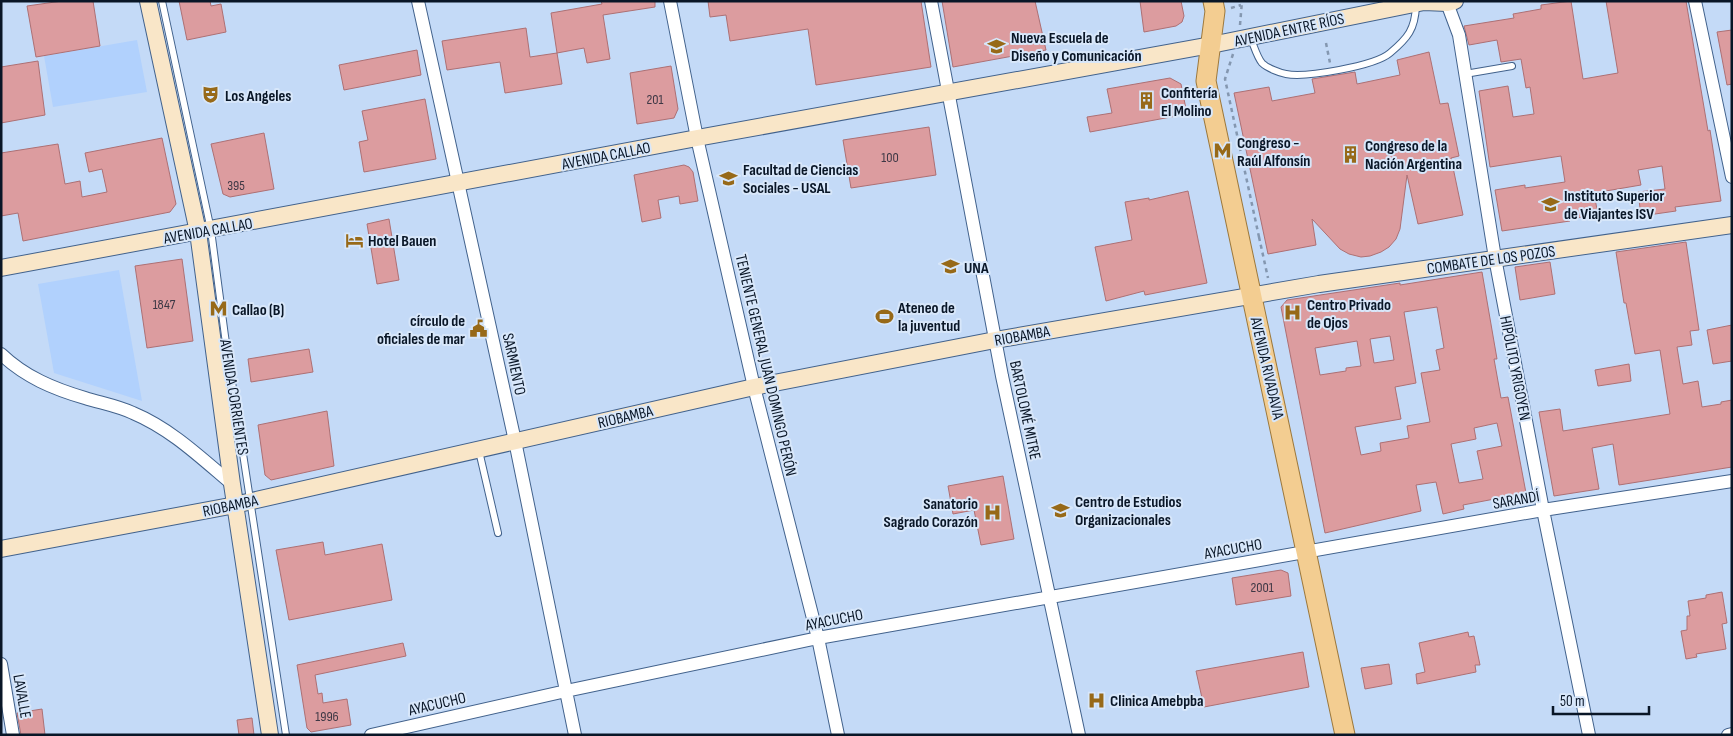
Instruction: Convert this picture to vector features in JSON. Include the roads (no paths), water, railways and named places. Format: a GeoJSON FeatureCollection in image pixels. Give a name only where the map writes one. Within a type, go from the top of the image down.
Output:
{"type":"FeatureCollection","features":[{"type":"Feature","properties":{"kind":"main road","name":"AVENIDA RIVADAVIA"},"geometry":{"type":"LineString","coordinates":[[1213,1],[1215,11],[1206,81],[1345,735]]}},
{"type":"Feature","properties":{"kind":"street","name":"AVENIDA CORRIENTES"},"geometry":{"type":"LineString","coordinates":[[148,1],[205,231],[232,484],[243,503],[270,735]]}},
{"type":"Feature","properties":{"kind":"street","name":"SARMIENTO"},"geometry":{"type":"LineString","coordinates":[[418,1],[515,441],[575,735]]}},
{"type":"Feature","properties":{"kind":"street","name":"TENIENTE GENERAL JUAN DOMINGO PERÓN"},"geometry":{"type":"LineString","coordinates":[[670,1],[697,138],[754,387],[818,638],[838,735]]}},
{"type":"Feature","properties":{"kind":"street","name":"BARTOLOMÉ MITRE"},"geometry":{"type":"LineString","coordinates":[[931,1],[995,340],[1079,735]]}},
{"type":"Feature","properties":{"kind":"street"},"geometry":{"type":"LineString","coordinates":[[1695,1],[1732,177]]}},
{"type":"Feature","properties":{"kind":"street","name":"AVENIDA ENTRE RÍOS"},"geometry":{"type":"LineString","coordinates":[[1211,45],[1424,2],[1449,2]]}},
{"type":"Feature","properties":{"kind":"street","name":"HIPÓLITO YRIGOYEN"},"geometry":{"type":"LineString","coordinates":[[1449,2],[1459,35],[1495,258],[1543,510],[1590,735]]}},
{"type":"Feature","properties":{"kind":"street","name":"AVENIDA CALLAO"},"geometry":{"type":"LineString","coordinates":[[1,268],[458,182],[1211,45]]}},
{"type":"Feature","properties":{"kind":"street","name":"COMBATE DE LOS POZOS"},"geometry":{"type":"LineString","coordinates":[[1251,295],[1732,225]]}},
{"type":"Feature","properties":{"kind":"street","name":"RIOBAMBA"},"geometry":{"type":"LineString","coordinates":[[1,549],[243,503],[754,387],[995,340],[1251,295]]}},
{"type":"Feature","properties":{"kind":"street"},"geometry":{"type":"LineString","coordinates":[[1,354],[36,380],[84,398],[130,411],[149,420],[180,440],[232,484]]}},
{"type":"Feature","properties":{"kind":"street","name":"SARANDÍ"},"geometry":{"type":"LineString","coordinates":[[1306,552],[1543,510],[1732,481]]}},
{"type":"Feature","properties":{"kind":"street","name":"AYACUCHO"},"geometry":{"type":"LineString","coordinates":[[371,735],[566,691],[818,638],[1306,552]]}},
{"type":"Feature","properties":{"kind":"street","name":"LAVALLE"},"geometry":{"type":"LineString","coordinates":[[1,664],[13,735]]}},
{"type":"Feature","properties":{"kind":"street"},"geometry":{"type":"LineString","coordinates":[[1728,735],[1732,734]]}},
{"type":"Feature","properties":{"kind":"lane","name":"AVENIDA CORRIENTES"},"geometry":{"type":"LineString","coordinates":[[162,1],[226,336],[243,503],[286,735]]}},
{"type":"Feature","properties":{"kind":"lane"},"geometry":{"type":"LineString","coordinates":[[1244,39],[1262,63],[1277,71],[1287,74],[1306,75],[1331,71],[1377,61],[1389,54],[1412,31],[1416,4]]}},
{"type":"Feature","properties":{"kind":"lane"},"geometry":{"type":"LineString","coordinates":[[1465,74],[1512,66]]}},
{"type":"Feature","properties":{"kind":"lane"},"geometry":{"type":"LineString","coordinates":[[479,449],[498,533]]}},
{"type":"Feature","properties":{"kind":"place","name":"Nueva Escuela de Diseño y Comunicación"},"geometry":{"type":"Point","coordinates":[997,46]}},
{"type":"Feature","properties":{"kind":"place","name":"Los Angeles"},"geometry":{"type":"Point","coordinates":[211,95]}},
{"type":"Feature","properties":{"kind":"place","name":"Confitería El Molino"},"geometry":{"type":"Point","coordinates":[1147,101]}},
{"type":"Feature","properties":{"kind":"place","name":"Congreso - Raúl Alfonsín"},"geometry":{"type":"Point","coordinates":[1223,151]}},
{"type":"Feature","properties":{"kind":"place","name":"Congreso de la Nación Argentina"},"geometry":{"type":"Point","coordinates":[1351,154]}},
{"type":"Feature","properties":{"kind":"place","name":"Facultad de Ciencias Sociales - USAL"},"geometry":{"type":"Point","coordinates":[729,178]}},
{"type":"Feature","properties":{"kind":"place","name":"Instituto Superior de Viajantes ISV"},"geometry":{"type":"Point","coordinates":[1550,204]}},
{"type":"Feature","properties":{"kind":"place","name":"Hotel Bauen"},"geometry":{"type":"Point","coordinates":[354,240]}},
{"type":"Feature","properties":{"kind":"place","name":"UNA"},"geometry":{"type":"Point","coordinates":[950,267]}},
{"type":"Feature","properties":{"kind":"place","name":"Callao (B)"},"geometry":{"type":"Point","coordinates":[218,309]}},
{"type":"Feature","properties":{"kind":"place","name":"Centro Privado de Ojos"},"geometry":{"type":"Point","coordinates":[1293,313]}},
{"type":"Feature","properties":{"kind":"place","name":"Ateneo de la juventud"},"geometry":{"type":"Point","coordinates":[884,316]}},
{"type":"Feature","properties":{"kind":"place","name":"círculo de oficiales de mar"},"geometry":{"type":"Point","coordinates":[479,329]}},
{"type":"Feature","properties":{"kind":"place","name":"Centro de Estudios Organizacionales"},"geometry":{"type":"Point","coordinates":[1061,510]}},
{"type":"Feature","properties":{"kind":"place","name":"Sanatorio Sagrado Corazón"},"geometry":{"type":"Point","coordinates":[992,512]}},
{"type":"Feature","properties":{"kind":"place","name":"Clinica Amebpba"},"geometry":{"type":"Point","coordinates":[1096,700]}}]}
